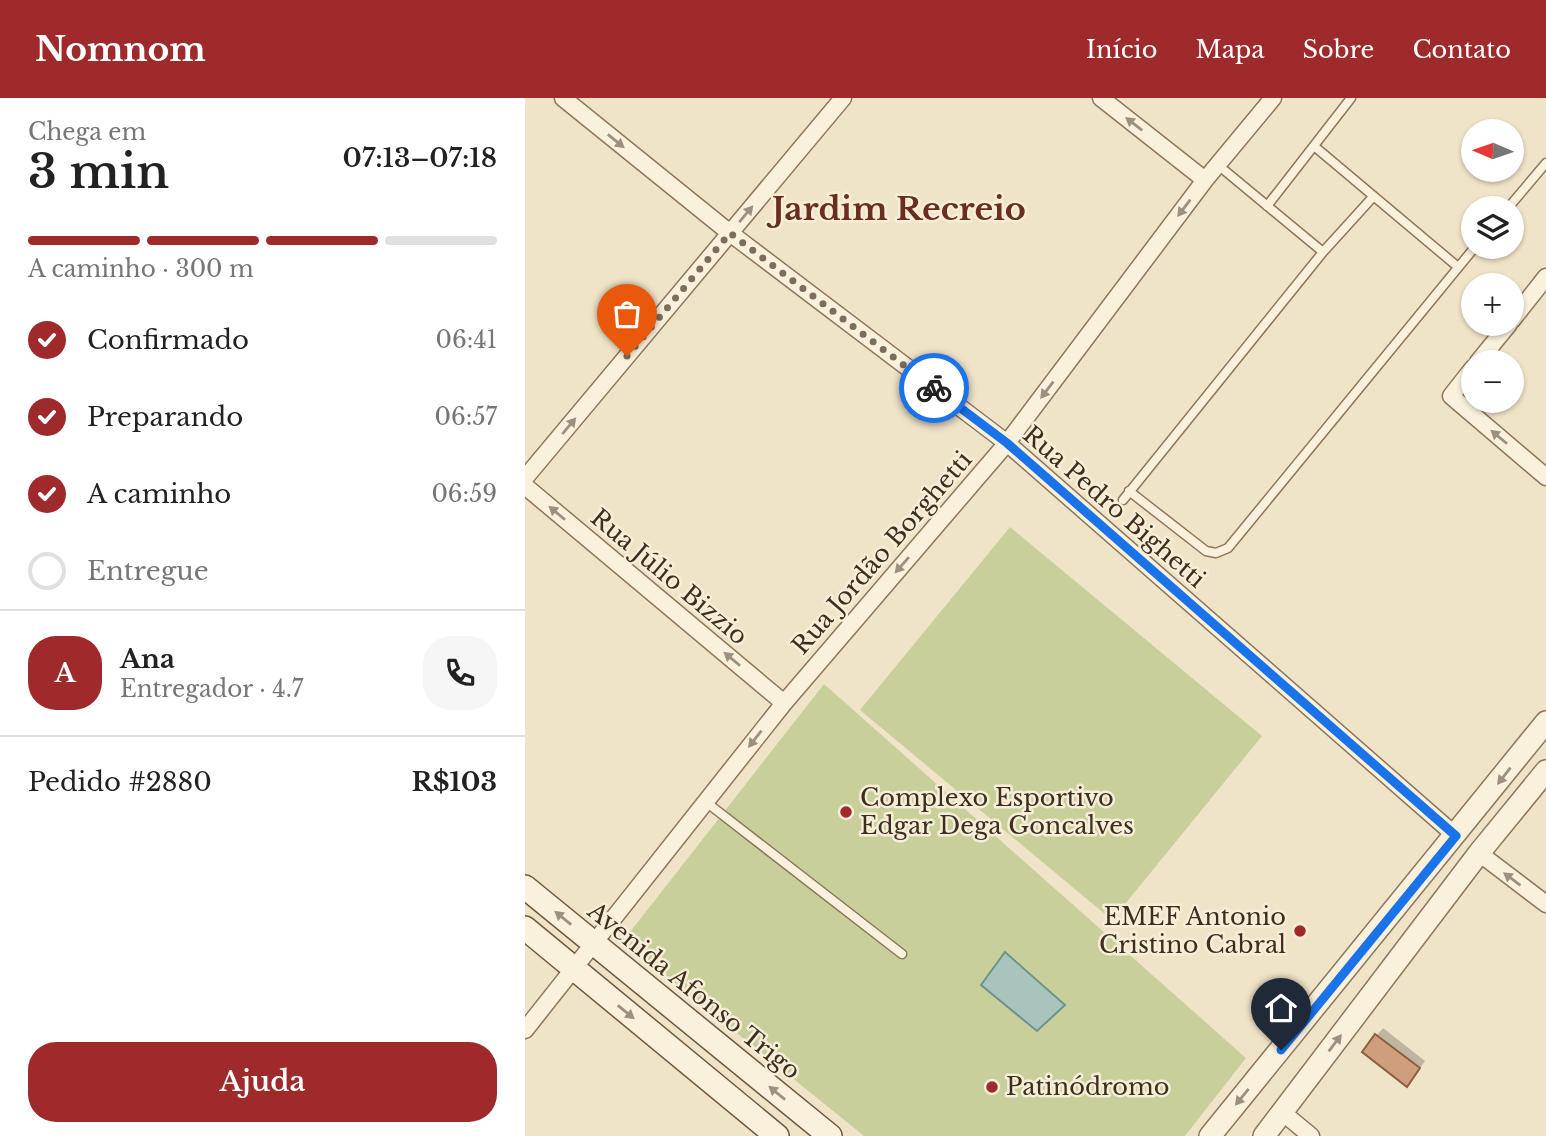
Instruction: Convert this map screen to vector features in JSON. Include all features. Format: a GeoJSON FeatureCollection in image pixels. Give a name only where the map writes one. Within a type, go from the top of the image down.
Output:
{"type":"FeatureCollection","features":[{"type":"Feature","properties":{"kind":"main road","name":"Avenida Afonso Trigo"},"geometry":{"type":"LineString","coordinates":[[525,887],[829,1136]]}},
{"type":"Feature","properties":{"kind":"main road"},"geometry":{"type":"LineString","coordinates":[[525,928],[777,1136]]}},
{"type":"Feature","properties":{"kind":"street","name":"Rua Pedro Bighetti"},"geometry":{"type":"LineString","coordinates":[[563,98],[730,233],[1007,443],[1456,836]]}},
{"type":"Feature","properties":{"kind":"street"},"geometry":{"type":"LineString","coordinates":[[525,478],[843,98]]}},
{"type":"Feature","properties":{"kind":"street"},"geometry":{"type":"LineString","coordinates":[[1101,98],[1205,180]]}},
{"type":"Feature","properties":{"kind":"street","name":"Rua Jordão Borghetti"},"geometry":{"type":"LineString","coordinates":[[525,1030],[784,702],[1007,443],[1205,180],[1273,98]]}},
{"type":"Feature","properties":{"kind":"street"},"geometry":{"type":"LineString","coordinates":[[1524,305],[1546,277]]}},
{"type":"Feature","properties":{"kind":"street"},"geometry":{"type":"LineString","coordinates":[[1488,350],[1499,336]]}},
{"type":"Feature","properties":{"kind":"street"},"geometry":{"type":"LineString","coordinates":[[1461,384],[1451,397],[1461,405]]}},
{"type":"Feature","properties":{"kind":"street"},"geometry":{"type":"LineString","coordinates":[[1470,413],[1546,477]]}},
{"type":"Feature","properties":{"kind":"street","name":"Rua Júlio Bizzio"},"geometry":{"type":"LineString","coordinates":[[525,486],[784,702]]}},
{"type":"Feature","properties":{"kind":"street"},"geometry":{"type":"LineString","coordinates":[[1210,1136],[1546,722]]}},
{"type":"Feature","properties":{"kind":"street"},"geometry":{"type":"LineString","coordinates":[[1263,1136],[1479,853],[1546,771]]}},
{"type":"Feature","properties":{"kind":"street"},"geometry":{"type":"LineString","coordinates":[[1479,853],[1546,904]]}},
{"type":"Feature","properties":{"kind":"street"},"geometry":{"type":"LineString","coordinates":[[1282,1112],[1311,1136]]}},
{"type":"Feature","properties":{"kind":"lane"},"geometry":{"type":"LineString","coordinates":[[1267,206],[1351,98]]}},
{"type":"Feature","properties":{"kind":"lane"},"geometry":{"type":"LineString","coordinates":[[1314,146],[1372,198],[1458,267]]}},
{"type":"Feature","properties":{"kind":"lane"},"geometry":{"type":"LineString","coordinates":[[1518,196],[1546,163]]}},
{"type":"Feature","properties":{"kind":"lane"},"geometry":{"type":"LineString","coordinates":[[1218,165],[1324,252]]}},
{"type":"Feature","properties":{"kind":"lane"},"geometry":{"type":"LineString","coordinates":[[1123,500],[1324,252],[1372,198]]}},
{"type":"Feature","properties":{"kind":"lane"},"geometry":{"type":"LineString","coordinates":[[1129,491],[1206,551],[1216,553],[1228,548],[1465,259]]}},
{"type":"Feature","properties":{"kind":"lane"},"geometry":{"type":"LineString","coordinates":[[706,802],[902,954]]}},
{"type":"Feature","properties":{"kind":"green space"},"geometry":{"type":"Polygon","coordinates":[[[1010,527],[1262,736],[1112,920],[860,710],[1010,527]]]}},
{"type":"Feature","properties":{"kind":"green space","name":"Complexo Esportivo Edgar Dega Goncalves"},"geometry":{"type":"Polygon","coordinates":[[[824,684],[1246,1058],[1185,1136],[864,1136],[623,941],[824,684]]]}},
{"type":"Feature","properties":{"kind":"water"},"geometry":{"type":"Polygon","coordinates":[[[1005,952],[1065,1005],[1037,1031],[981,985],[1005,952]]]}},
{"type":"Feature","properties":{"kind":"building"},"geometry":{"type":"Polygon","coordinates":[[[1375,1034],[1420,1068],[1407,1087],[1362,1052],[1375,1034]]]}},
{"type":"Feature","properties":{"kind":"way so far"},"geometry":{"type":"LineString","coordinates":[[627,356],[730,233],[934,388]]}},
{"type":"Feature","properties":{"kind":"place","name":"Complexo Esportivo Edgar Dega Goncalves"},"geometry":{"type":"Point","coordinates":[846,812]}},
{"type":"Feature","properties":{"kind":"place","name":"EMEF Antonio Cristino Cabral"},"geometry":{"type":"Point","coordinates":[1300,931]}},
{"type":"Feature","properties":{"kind":"place","name":"Patinódromo"},"geometry":{"type":"Point","coordinates":[992,1087]}},
{"type":"Feature","properties":{"kind":"district","name":"Jardim Recreio"},"geometry":{"type":"Point","coordinates":[899,209]}},
{"type":"Feature","properties":{"kind":"route"},"geometry":{"type":"LineString","coordinates":[[934,388],[1007,443],[1456,836],[1281,1050]]}}]}
